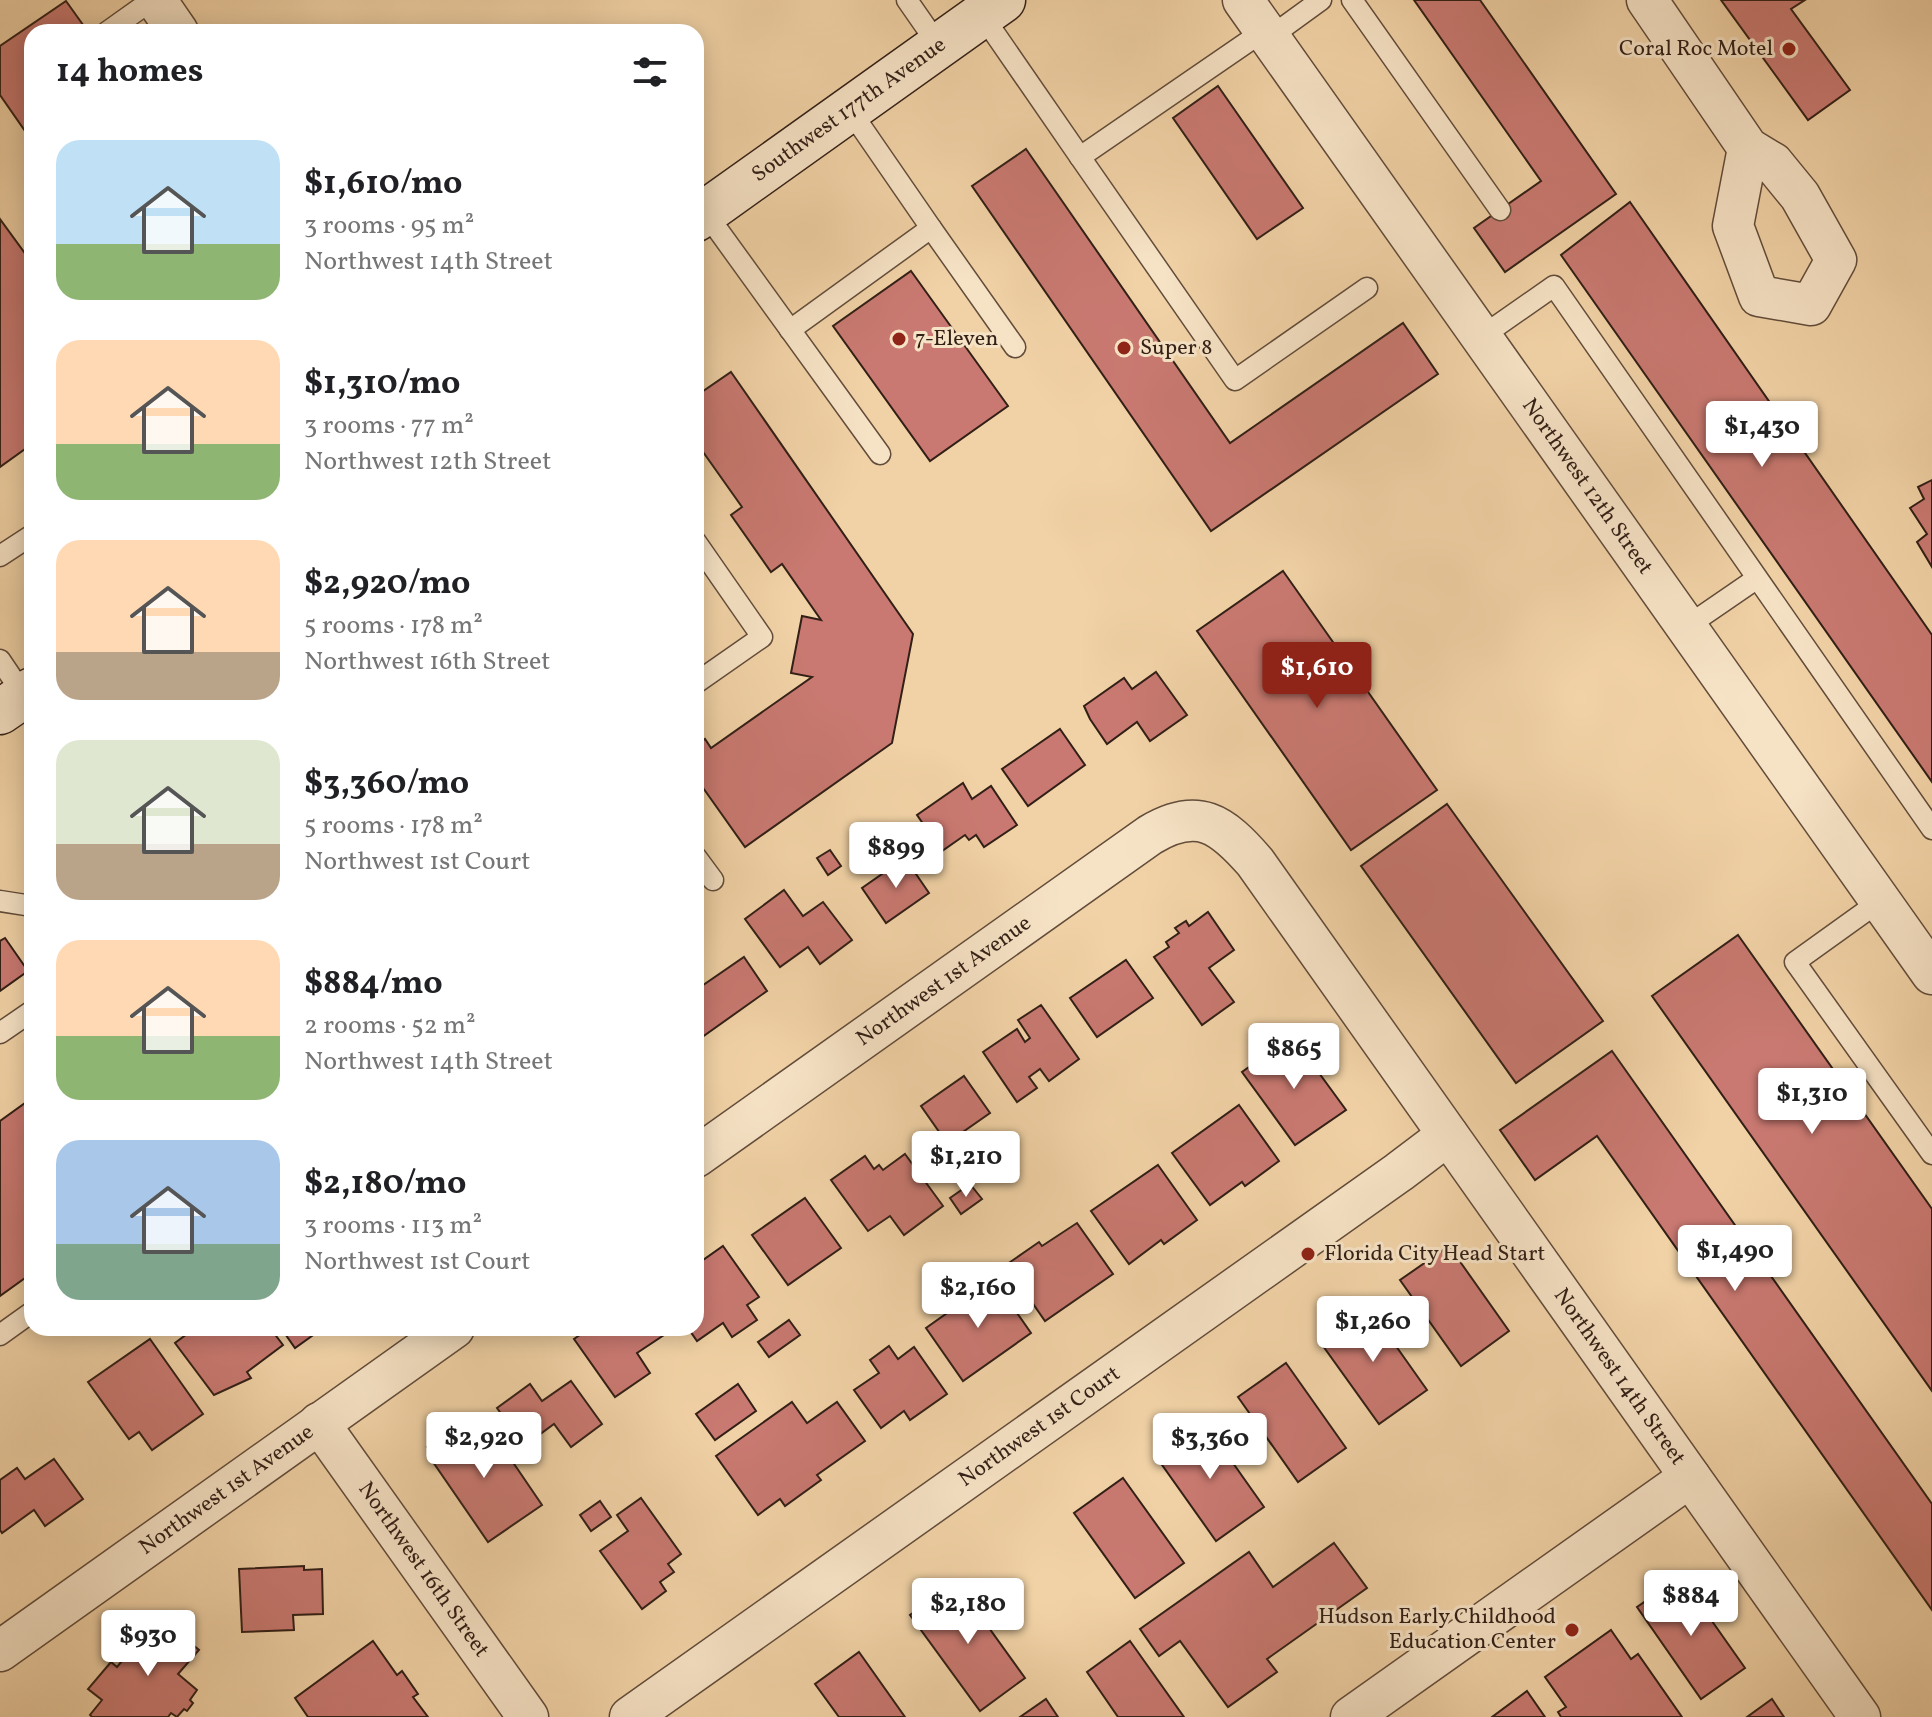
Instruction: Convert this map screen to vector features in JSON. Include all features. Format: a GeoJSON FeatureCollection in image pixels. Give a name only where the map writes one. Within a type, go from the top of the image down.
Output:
{"type":"FeatureCollection","features":[{"type":"Feature","properties":{"kind":"main road","name":"Southwest 177th Avenue"},"geometry":{"type":"LineString","coordinates":[[704,213],[993,7]]}},
{"type":"Feature","properties":{"kind":"street"},"geometry":{"type":"LineString","coordinates":[[154,0],[172,24]]}},
{"type":"Feature","properties":{"kind":"street"},"geometry":{"type":"LineString","coordinates":[[1647,0],[1748,148]]}},
{"type":"Feature","properties":{"kind":"street","name":"Northwest 12th Street"},"geometry":{"type":"LineString","coordinates":[[1259,22],[1880,901],[1921,950]]}},
{"type":"Feature","properties":{"kind":"street","name":"Northwest 1st Avenue"},"geometry":{"type":"LineString","coordinates":[[704,1151],[1150,835],[1180,820],[1197,820]]}},
{"type":"Feature","properties":{"kind":"street","name":"Northwest 14th Street"},"geometry":{"type":"LineString","coordinates":[[1197,820],[1231,836],[1255,862],[1860,1717]]}},
{"type":"Feature","properties":{"kind":"street","name":"Northwest 1st Court"},"geometry":{"type":"LineString","coordinates":[[630,1717],[1448,1135]]}},
{"type":"Feature","properties":{"kind":"street","name":"Northwest 1st Avenue"},"geometry":{"type":"LineString","coordinates":[[0,1651],[443,1336]]}},
{"type":"Feature","properties":{"kind":"street","name":"Northwest 16th Street"},"geometry":{"type":"LineString","coordinates":[[319,1423],[528,1717]]}},
{"type":"Feature","properties":{"kind":"street"},"geometry":{"type":"LineString","coordinates":[[1351,1717],[1690,1477]]}},
{"type":"Feature","properties":{"kind":"lane"},"geometry":{"type":"LineString","coordinates":[[119,24],[154,0]]}},
{"type":"Feature","properties":{"kind":"lane"},"geometry":{"type":"LineString","coordinates":[[907,0],[939,46]]}},
{"type":"Feature","properties":{"kind":"lane"},"geometry":{"type":"LineString","coordinates":[[1080,157],[1259,22],[1321,0]]}},
{"type":"Feature","properties":{"kind":"lane"},"geometry":{"type":"LineString","coordinates":[[1352,0],[1500,210]]}},
{"type":"Feature","properties":{"kind":"lane"},"geometry":{"type":"LineString","coordinates":[[993,7],[1080,157],[1235,380],[1367,288]]}},
{"type":"Feature","properties":{"kind":"lane"},"geometry":{"type":"LineString","coordinates":[[849,109],[1015,347]]}},
{"type":"Feature","properties":{"kind":"lane"},"geometry":{"type":"LineString","coordinates":[[704,221],[790,330],[880,454]]}},
{"type":"Feature","properties":{"kind":"lane"},"geometry":{"type":"LineString","coordinates":[[790,330],[931,228]]}},
{"type":"Feature","properties":{"kind":"lane"},"geometry":{"type":"LineString","coordinates":[[1481,337],[1554,286],[1932,829]]}},
{"type":"Feature","properties":{"kind":"lane"},"geometry":{"type":"LineString","coordinates":[[0,556],[24,540]]}},
{"type":"Feature","properties":{"kind":"lane"},"geometry":{"type":"LineString","coordinates":[[704,554],[762,637],[704,677]]}},
{"type":"Feature","properties":{"kind":"lane"},"geometry":{"type":"LineString","coordinates":[[1686,627],[1756,579]]}},
{"type":"Feature","properties":{"kind":"lane"},"geometry":{"type":"LineString","coordinates":[[0,660],[22,701]]}},
{"type":"Feature","properties":{"kind":"lane"},"geometry":{"type":"LineString","coordinates":[[704,868],[713,880]]}},
{"type":"Feature","properties":{"kind":"lane"},"geometry":{"type":"LineString","coordinates":[[0,901],[24,905]]}},
{"type":"Feature","properties":{"kind":"lane"},"geometry":{"type":"LineString","coordinates":[[1880,901],[1795,962],[1932,1154]]}},
{"type":"Feature","properties":{"kind":"lane"},"geometry":{"type":"LineString","coordinates":[[0,1033],[24,1016]]}},
{"type":"Feature","properties":{"kind":"lane"},"geometry":{"type":"LineString","coordinates":[[0,1335],[24,1318]]}},
{"type":"Feature","properties":{"kind":"building"},"geometry":{"type":"Polygon","coordinates":[[[1414,0],[1480,0],[1616,194],[1505,272],[1474,228],[1541,181],[1414,0]]]}},
{"type":"Feature","properties":{"kind":"building","name":"Coral Roc Motel"},"geometry":{"type":"Polygon","coordinates":[[[1721,0],[1805,0],[1791,9],[1850,90],[1808,120],[1721,0]]]}},
{"type":"Feature","properties":{"kind":"building"},"geometry":{"type":"Polygon","coordinates":[[[66,1],[82,24],[32,24],[66,1]]]}},
{"type":"Feature","properties":{"kind":"building"},"geometry":{"type":"Polygon","coordinates":[[[24,30],[24,130],[0,95],[0,46],[24,30]]]}},
{"type":"Feature","properties":{"kind":"building"},"geometry":{"type":"Polygon","coordinates":[[[1218,86],[1303,208],[1257,239],[1173,118],[1218,86]]]}},
{"type":"Feature","properties":{"kind":"building","name":"Super 8"},"geometry":{"type":"Polygon","coordinates":[[[1026,149],[1230,443],[1403,323],[1438,374],[1211,531],[972,186],[1026,149]]]}},
{"type":"Feature","properties":{"kind":"building"},"geometry":{"type":"Polygon","coordinates":[[[1630,202],[1932,635],[1932,782],[1561,255],[1630,202]]]}},
{"type":"Feature","properties":{"kind":"building"},"geometry":{"type":"Polygon","coordinates":[[[0,219],[24,252],[24,450],[0,467],[0,219]]]}},
{"type":"Feature","properties":{"kind":"building"},"geometry":{"type":"Polygon","coordinates":[[[911,271],[1008,406],[930,461],[833,326],[911,271]]]}},
{"type":"Feature","properties":{"kind":"building"},"geometry":{"type":"Polygon","coordinates":[[[731,372],[913,634],[892,743],[745,847],[704,789],[704,740],[711,748],[812,677],[791,673],[802,616],[821,620],[782,564],[771,572],[731,515],[742,507],[704,453],[704,391],[731,372]]]}},
{"type":"Feature","properties":{"kind":"building"},"geometry":{"type":"Polygon","coordinates":[[[1932,480],[1932,567],[1917,542],[1927,534],[1910,508],[1924,499],[1918,487],[1932,480]]]}},
{"type":"Feature","properties":{"kind":"building"},"geometry":{"type":"Polygon","coordinates":[[[1283,571],[1437,790],[1351,850],[1197,631],[1283,571]]]}},
{"type":"Feature","properties":{"kind":"building"},"geometry":{"type":"Polygon","coordinates":[[[1156,672],[1187,715],[1150,741],[1137,722],[1107,744],[1084,706],[1124,678],[1132,689],[1156,672]]]}},
{"type":"Feature","properties":{"kind":"building"},"geometry":{"type":"Polygon","coordinates":[[[1060,729],[1085,765],[1028,806],[1002,769],[1060,729]]]}},
{"type":"Feature","properties":{"kind":"building"},"geometry":{"type":"Polygon","coordinates":[[[963,783],[972,799],[991,786],[1017,825],[984,847],[976,835],[969,840],[965,835],[942,851],[917,815],[963,783]]]}},
{"type":"Feature","properties":{"kind":"building"},"geometry":{"type":"Polygon","coordinates":[[[1447,804],[1603,1021],[1516,1083],[1361,866],[1447,804]]]}},
{"type":"Feature","properties":{"kind":"building"},"geometry":{"type":"Polygon","coordinates":[[[830,850],[841,866],[828,875],[817,858],[830,850]]]}},
{"type":"Feature","properties":{"kind":"building"},"geometry":{"type":"Polygon","coordinates":[[[905,858],[929,893],[886,923],[862,888],[905,858]]]}},
{"type":"Feature","properties":{"kind":"building"},"geometry":{"type":"Polygon","coordinates":[[[784,890],[803,916],[823,902],[852,940],[820,964],[808,947],[780,967],[745,919],[784,890]]]}},
{"type":"Feature","properties":{"kind":"building"},"geometry":{"type":"Polygon","coordinates":[[[1208,912],[1234,950],[1209,968],[1234,1002],[1202,1025],[1154,957],[1169,947],[1166,942],[1179,933],[1175,928],[1186,921],[1189,926],[1208,912]]]}},
{"type":"Feature","properties":{"kind":"building"},"geometry":{"type":"Polygon","coordinates":[[[1738,935],[1932,1209],[1932,1391],[1652,996],[1738,935]]]}},
{"type":"Feature","properties":{"kind":"building"},"geometry":{"type":"Polygon","coordinates":[[[5,938],[24,965],[24,974],[0,991],[0,941],[5,938]]]}},
{"type":"Feature","properties":{"kind":"building"},"geometry":{"type":"Polygon","coordinates":[[[744,957],[767,991],[704,1036],[704,984],[744,957]]]}},
{"type":"Feature","properties":{"kind":"building"},"geometry":{"type":"Polygon","coordinates":[[[1126,960],[1153,998],[1097,1037],[1070,998],[1126,960]]]}},
{"type":"Feature","properties":{"kind":"building"},"geometry":{"type":"Polygon","coordinates":[[[1041,1005],[1079,1059],[1049,1081],[1040,1069],[1029,1077],[1037,1088],[1017,1102],[983,1052],[1017,1029],[1025,1042],[1030,1038],[1018,1020],[1041,1005]]]}},
{"type":"Feature","properties":{"kind":"building"},"geometry":{"type":"Polygon","coordinates":[[[1292,1036],[1346,1110],[1295,1145],[1242,1072],[1292,1036]]]}},
{"type":"Feature","properties":{"kind":"building"},"geometry":{"type":"Polygon","coordinates":[[[1612,1051],[1932,1504],[1932,1610],[1597,1136],[1535,1180],[1500,1130],[1612,1051]]]}},
{"type":"Feature","properties":{"kind":"building"},"geometry":{"type":"Polygon","coordinates":[[[964,1076],[990,1113],[947,1143],[921,1106],[964,1076]]]}},
{"type":"Feature","properties":{"kind":"building"},"geometry":{"type":"Polygon","coordinates":[[[24,1104],[24,1279],[0,1296],[0,1121],[24,1104]]]}},
{"type":"Feature","properties":{"kind":"building"},"geometry":{"type":"Polygon","coordinates":[[[1239,1105],[1279,1161],[1245,1186],[1242,1182],[1210,1205],[1172,1153],[1239,1105]]]}},
{"type":"Feature","properties":{"kind":"building"},"geometry":{"type":"Polygon","coordinates":[[[905,1154],[943,1206],[904,1235],[890,1216],[868,1231],[831,1180],[865,1156],[874,1169],[879,1165],[883,1170],[905,1154]]]}},
{"type":"Feature","properties":{"kind":"building"},"geometry":{"type":"Polygon","coordinates":[[[1158,1165],[1197,1220],[1164,1244],[1161,1240],[1129,1264],[1091,1211],[1158,1165]]]}},
{"type":"Feature","properties":{"kind":"building"},"geometry":{"type":"Polygon","coordinates":[[[970,1184],[982,1199],[961,1214],[950,1198],[970,1184]]]}},
{"type":"Feature","properties":{"kind":"building"},"geometry":{"type":"Polygon","coordinates":[[[805,1198],[841,1248],[788,1285],[752,1235],[805,1198]]]}},
{"type":"Feature","properties":{"kind":"building"},"geometry":{"type":"Polygon","coordinates":[[[1077,1223],[1113,1274],[1045,1321],[1006,1265],[1039,1242],[1042,1246],[1077,1223]]]}},
{"type":"Feature","properties":{"kind":"building"},"geometry":{"type":"Polygon","coordinates":[[[723,1246],[759,1297],[747,1305],[757,1320],[732,1337],[723,1323],[697,1341],[694,1336],[704,1336],[704,1259],[723,1246]]]}},
{"type":"Feature","properties":{"kind":"building"},"geometry":{"type":"Polygon","coordinates":[[[1449,1246],[1509,1331],[1461,1366],[1400,1280],[1449,1246]]]}},
{"type":"Feature","properties":{"kind":"building"},"geometry":{"type":"Polygon","coordinates":[[[994,1280],[1031,1333],[963,1381],[926,1328],[994,1280]]]}},
{"type":"Feature","properties":{"kind":"building"},"geometry":{"type":"Polygon","coordinates":[[[1367,1305],[1427,1390],[1379,1424],[1318,1339],[1367,1305]]]}},
{"type":"Feature","properties":{"kind":"building"},"geometry":{"type":"Polygon","coordinates":[[[789,1320],[800,1335],[769,1357],[758,1342],[789,1320]]]}},
{"type":"Feature","properties":{"kind":"building"},"geometry":{"type":"Polygon","coordinates":[[[184,1336],[276,1336],[283,1345],[247,1372],[251,1378],[214,1395],[175,1343],[184,1336]]]}},
{"type":"Feature","properties":{"kind":"building"},"geometry":{"type":"Polygon","coordinates":[[[287,1336],[312,1336],[295,1348],[287,1336]]]}},
{"type":"Feature","properties":{"kind":"building"},"geometry":{"type":"Polygon","coordinates":[[[578,1336],[662,1336],[637,1353],[650,1373],[615,1397],[574,1339],[578,1336]]]}},
{"type":"Feature","properties":{"kind":"building"},"geometry":{"type":"Polygon","coordinates":[[[150,1339],[203,1414],[152,1450],[139,1432],[129,1439],[88,1382],[150,1339]]]}},
{"type":"Feature","properties":{"kind":"building"},"geometry":{"type":"Polygon","coordinates":[[[889,1346],[898,1359],[914,1347],[947,1394],[910,1420],[904,1411],[881,1428],[854,1390],[879,1373],[870,1360],[889,1346]]]}},
{"type":"Feature","properties":{"kind":"building"},"geometry":{"type":"Polygon","coordinates":[[[1286,1363],[1346,1448],[1298,1482],[1238,1397],[1286,1363]]]}},
{"type":"Feature","properties":{"kind":"building"},"geometry":{"type":"Polygon","coordinates":[[[571,1381],[602,1424],[571,1447],[554,1424],[524,1446],[497,1408],[530,1384],[542,1401],[571,1381]]]}},
{"type":"Feature","properties":{"kind":"building"},"geometry":{"type":"Polygon","coordinates":[[[738,1384],[756,1411],[715,1440],[696,1414],[738,1384]]]}},
{"type":"Feature","properties":{"kind":"building"},"geometry":{"type":"Polygon","coordinates":[[[792,1402],[807,1423],[837,1402],[865,1441],[817,1475],[821,1480],[785,1506],[780,1499],[758,1515],[716,1456],[792,1402]]]}},
{"type":"Feature","properties":{"kind":"building"},"geometry":{"type":"Polygon","coordinates":[[[464,1422],[479,1444],[493,1433],[542,1505],[488,1542],[433,1462],[436,1460],[427,1447],[464,1422]]]}},
{"type":"Feature","properties":{"kind":"building"},"geometry":{"type":"Polygon","coordinates":[[[1204,1422],[1264,1507],[1216,1541],[1155,1455],[1204,1422]]]}},
{"type":"Feature","properties":{"kind":"building"},"geometry":{"type":"Polygon","coordinates":[[[54,1459],[83,1499],[45,1526],[34,1510],[2,1533],[0,1480],[17,1468],[25,1479],[54,1459]]]}},
{"type":"Feature","properties":{"kind":"building"},"geometry":{"type":"Polygon","coordinates":[[[1123,1478],[1184,1563],[1135,1598],[1074,1513],[1123,1478]]]}},
{"type":"Feature","properties":{"kind":"building"},"geometry":{"type":"Polygon","coordinates":[[[641,1498],[681,1554],[668,1564],[674,1572],[660,1582],[666,1591],[642,1609],[600,1551],[628,1531],[617,1515],[641,1498]]]}},
{"type":"Feature","properties":{"kind":"building"},"geometry":{"type":"Polygon","coordinates":[[[600,1501],[611,1517],[591,1531],[580,1515],[600,1501]]]}},
{"type":"Feature","properties":{"kind":"building"},"geometry":{"type":"Polygon","coordinates":[[[1334,1543],[1367,1588],[1267,1659],[1277,1672],[1228,1707],[1180,1641],[1159,1656],[1140,1629],[1249,1552],[1273,1587],[1334,1543]]]}},
{"type":"Feature","properties":{"kind":"building"},"geometry":{"type":"Polygon","coordinates":[[[304,1566],[304,1570],[322,1569],[323,1614],[293,1615],[294,1630],[242,1632],[239,1569],[304,1566]]]}},
{"type":"Feature","properties":{"kind":"building"},"geometry":{"type":"Polygon","coordinates":[[[1681,1577],[1745,1668],[1701,1699],[1637,1607],[1681,1577]]]}},
{"type":"Feature","properties":{"kind":"building"},"geometry":{"type":"Polygon","coordinates":[[[956,1582],[1025,1678],[980,1711],[910,1615],[956,1582]]]}},
{"type":"Feature","properties":{"kind":"building"},"geometry":{"type":"Polygon","coordinates":[[[158,1617],[199,1650],[178,1674],[197,1690],[190,1700],[193,1703],[177,1717],[171,1713],[168,1717],[92,1717],[90,1715],[102,1700],[88,1689],[111,1662],[117,1667],[158,1617]]]}},
{"type":"Feature","properties":{"kind":"building"},"geometry":{"type":"Polygon","coordinates":[[[1611,1630],[1631,1659],[1638,1654],[1682,1717],[1561,1717],[1558,1712],[1566,1707],[1545,1677],[1611,1630]]]}},
{"type":"Feature","properties":{"kind":"building"},"geometry":{"type":"Polygon","coordinates":[[[373,1641],[397,1675],[402,1671],[418,1694],[413,1697],[428,1717],[308,1717],[295,1698],[373,1641]]]}},
{"type":"Feature","properties":{"kind":"building"},"geometry":{"type":"Polygon","coordinates":[[[1130,1641],[1184,1717],[1118,1717],[1087,1672],[1130,1641]]]}},
{"type":"Feature","properties":{"kind":"building"},"geometry":{"type":"Polygon","coordinates":[[[859,1652],[905,1717],[839,1717],[815,1684],[859,1652]]]}},
{"type":"Feature","properties":{"kind":"building"},"geometry":{"type":"Polygon","coordinates":[[[1527,1691],[1545,1717],[1492,1717],[1527,1691]]]}},
{"type":"Feature","properties":{"kind":"building"},"geometry":{"type":"Polygon","coordinates":[[[1046,1699],[1058,1717],[1020,1717],[1046,1699]]]}},
{"type":"Feature","properties":{"kind":"building"},"geometry":{"type":"Polygon","coordinates":[[[1772,1699],[1784,1717],[1747,1717],[1772,1699]]]}},
{"type":"Feature","properties":{"kind":"place","name":"Coral Roc Motel"},"geometry":{"type":"Point","coordinates":[1789,49]}},
{"type":"Feature","properties":{"kind":"place","name":"7-Eleven"},"geometry":{"type":"Point","coordinates":[899,339]}},
{"type":"Feature","properties":{"kind":"place","name":"Super 8"},"geometry":{"type":"Point","coordinates":[1124,348]}},
{"type":"Feature","properties":{"kind":"place","name":"Florida City Head Start"},"geometry":{"type":"Point","coordinates":[1308,1254]}},
{"type":"Feature","properties":{"kind":"place","name":"Hudson Early Childhood Education Center"},"geometry":{"type":"Point","coordinates":[1572,1630]}}]}
